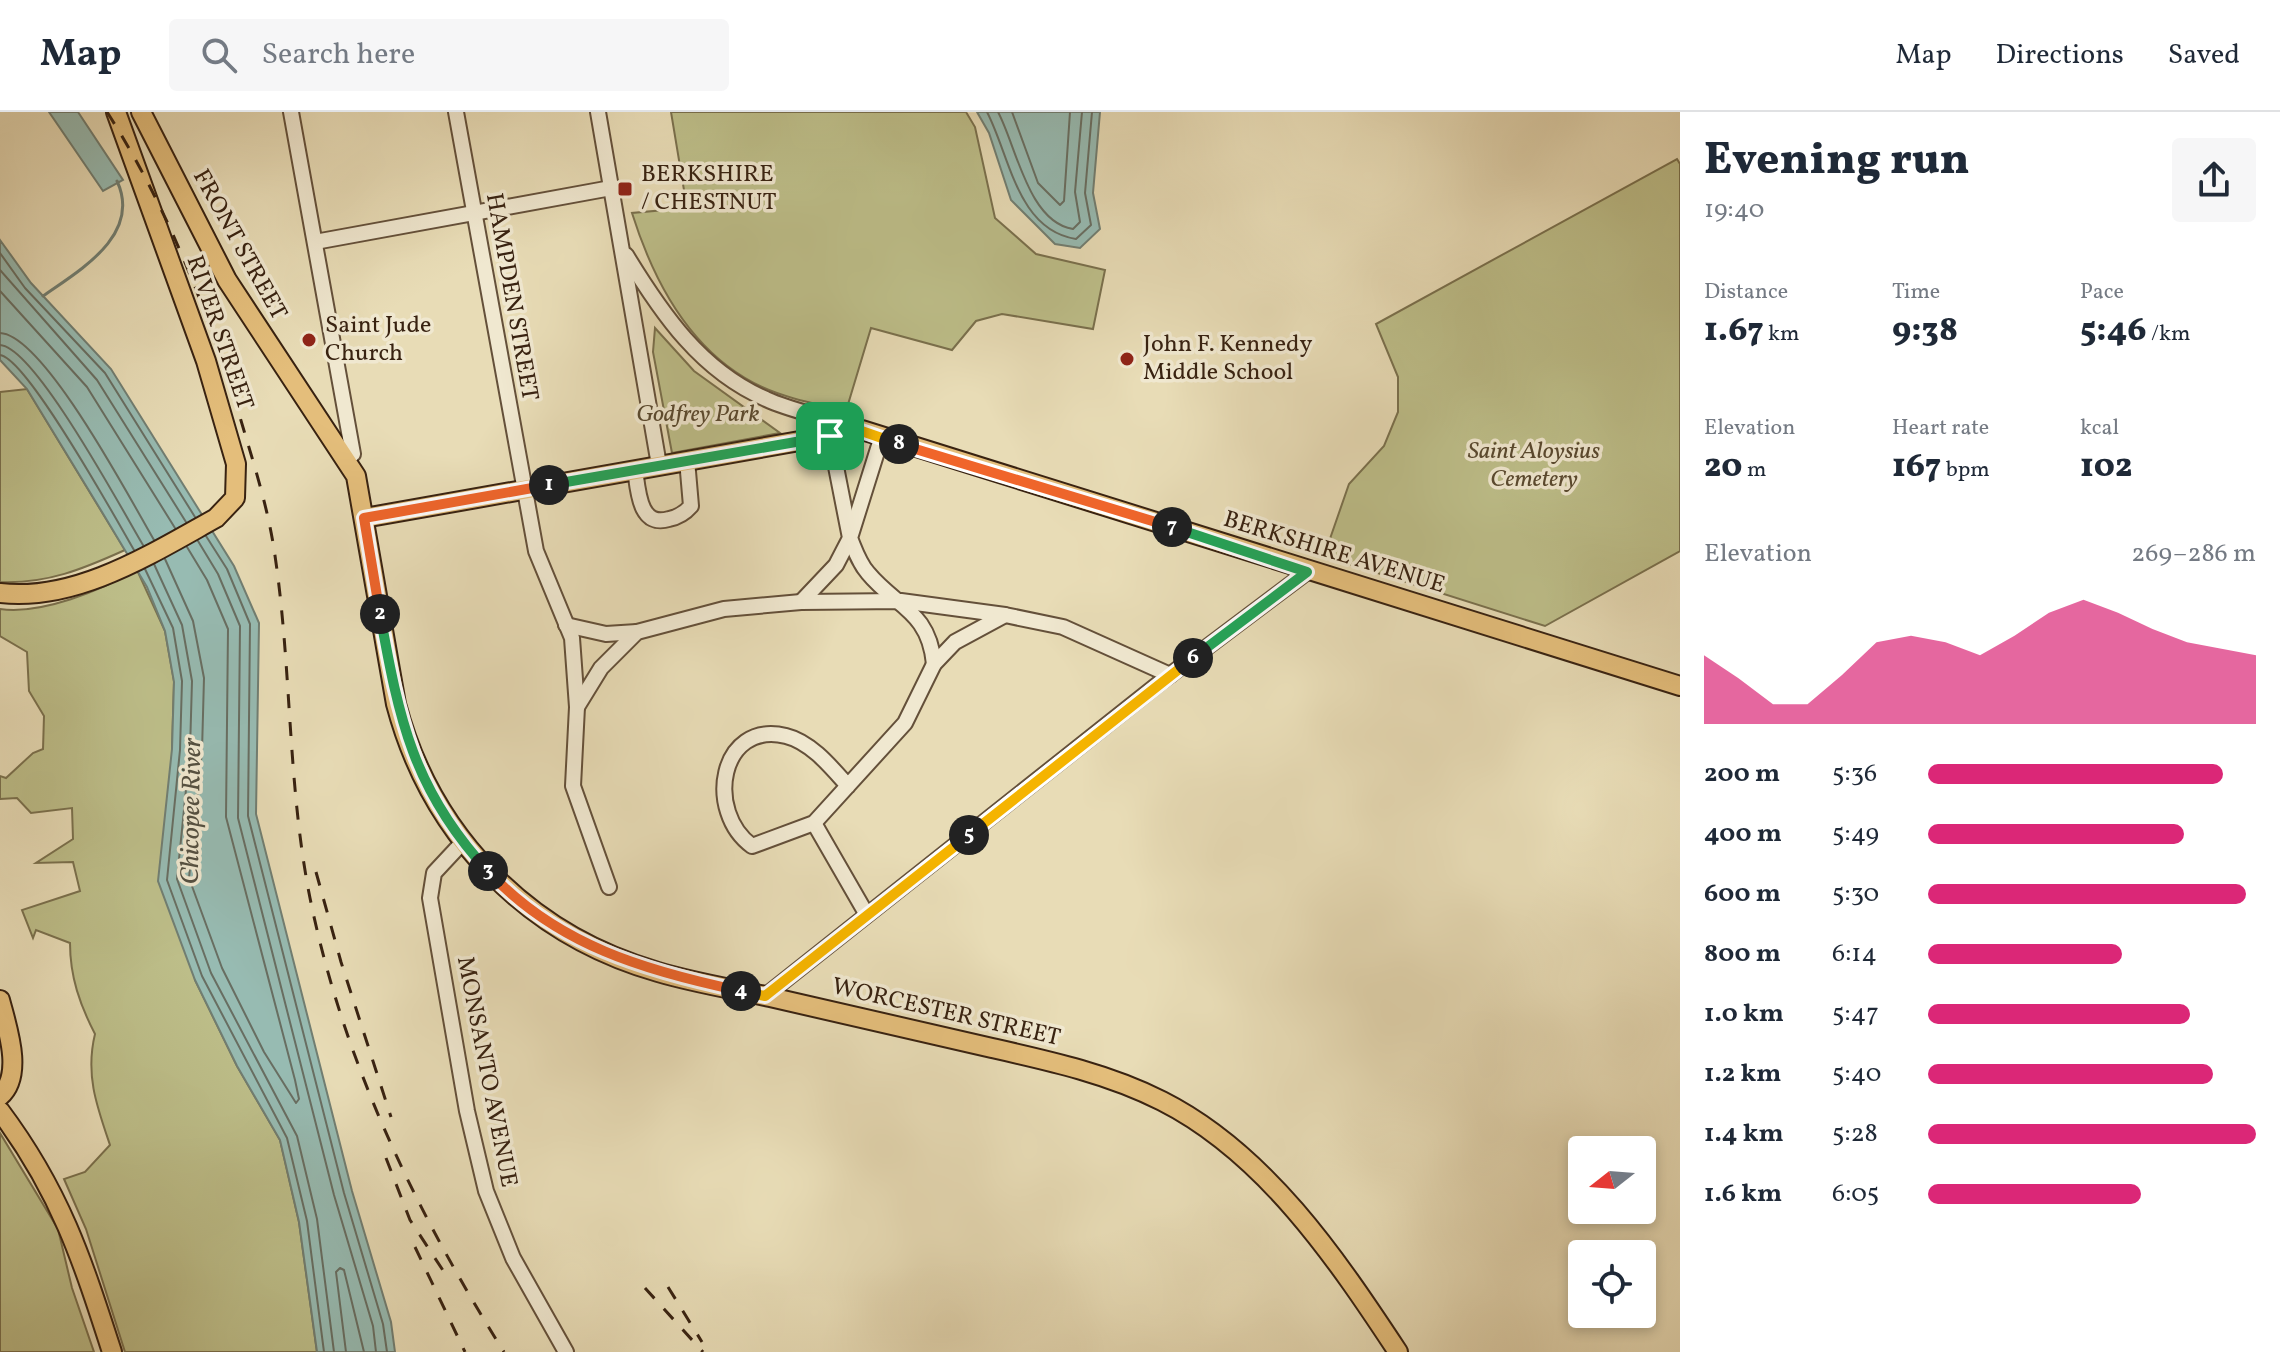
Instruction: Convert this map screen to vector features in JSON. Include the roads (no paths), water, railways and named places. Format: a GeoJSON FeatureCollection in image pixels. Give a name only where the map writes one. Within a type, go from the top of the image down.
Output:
{"type":"FeatureCollection","features":[{"type":"Feature","properties":{"kind":"main road","name":"RIVER STREET"},"geometry":{"type":"LineString","coordinates":[[0,593],[30,596],[77,586],[211,521],[226,511],[235,498],[236,464],[206,361],[116,112]]}},
{"type":"Feature","properties":{"kind":"main road","name":"FRONT STREET"},"geometry":{"type":"LineString","coordinates":[[141,112],[227,280],[356,476]]}},
{"type":"Feature","properties":{"kind":"main road"},"geometry":{"type":"LineString","coordinates":[[364,518],[687,460],[828,428]]}},
{"type":"Feature","properties":{"kind":"main road","name":"BERKSHIRE AVENUE"},"geometry":{"type":"LineString","coordinates":[[828,428],[862,430],[881,439],[1680,686]]}},
{"type":"Feature","properties":{"kind":"main road","name":"WORCESTER STREET"},"geometry":{"type":"LineString","coordinates":[[356,476],[403,730],[431,794],[462,843],[512,895],[577,940],[659,973],[1074,1067],[1162,1101],[1255,1165],[1341,1267],[1398,1352]]}},
{"type":"Feature","properties":{"kind":"main road"},"geometry":{"type":"LineString","coordinates":[[0,1000],[12,1064],[11,1080],[0,1096]]}},
{"type":"Feature","properties":{"kind":"main road"},"geometry":{"type":"LineString","coordinates":[[0,1111],[26,1145],[59,1202],[83,1262],[112,1352]]}},
{"type":"Feature","properties":{"kind":"street"},"geometry":{"type":"LineString","coordinates":[[291,112],[353,454]]}},
{"type":"Feature","properties":{"kind":"street","name":"HAMPDEN STREET"},"geometry":{"type":"LineString","coordinates":[[456,112],[536,551],[572,638],[577,707],[573,786],[609,887]]}},
{"type":"Feature","properties":{"kind":"street"},"geometry":{"type":"LineString","coordinates":[[598,112],[659,465]]}},
{"type":"Feature","properties":{"kind":"street"},"geometry":{"type":"LineString","coordinates":[[315,242],[611,188]]}},
{"type":"Feature","properties":{"kind":"street"},"geometry":{"type":"LineString","coordinates":[[622,248],[671,325],[704,359],[731,380],[765,399],[828,428],[850,538],[869,575],[901,601],[929,636],[934,664]]}},
{"type":"Feature","properties":{"kind":"street"},"geometry":{"type":"LineString","coordinates":[[801,602],[836,565],[850,538],[881,439]]}},
{"type":"Feature","properties":{"kind":"street"},"geometry":{"type":"LineString","coordinates":[[635,469],[644,512],[655,521],[662,521],[681,515],[691,506],[687,460]]}},
{"type":"Feature","properties":{"kind":"street"},"geometry":{"type":"LineString","coordinates":[[765,996],[1170,675],[1307,572]]}},
{"type":"Feature","properties":{"kind":"street"},"geometry":{"type":"LineString","coordinates":[[566,625],[606,634],[637,632],[724,609],[801,602],[901,601],[1005,615],[1063,627],[1170,675]]}},
{"type":"Feature","properties":{"kind":"street"},"geometry":{"type":"LineString","coordinates":[[848,786],[799,742],[770,735],[752,739],[736,752],[726,768],[722,791],[736,828],[752,846],[814,823],[848,786],[905,723],[934,664],[955,642],[1005,615]]}},
{"type":"Feature","properties":{"kind":"street"},"geometry":{"type":"LineString","coordinates":[[577,707],[601,668],[637,632]]}},
{"type":"Feature","properties":{"kind":"street"},"geometry":{"type":"LineString","coordinates":[[814,823],[867,915]]}},
{"type":"Feature","properties":{"kind":"street","name":"MONSANTO AVENUE"},"geometry":{"type":"LineString","coordinates":[[462,843],[434,873],[430,898],[473,1140],[489,1201],[506,1242],[566,1352]]}},
{"type":"Feature","properties":{"kind":"water"},"geometry":{"type":"Polygon","coordinates":[[[49,112],[78,112],[123,180],[103,191],[49,112]]]}},
{"type":"Feature","properties":{"kind":"water"},"geometry":{"type":"Polygon","coordinates":[[[977,112],[1100,112],[1093,193],[1100,229],[1080,248],[1055,244],[1011,200],[989,133],[977,112]]]}},
{"type":"Feature","properties":{"kind":"water","name":"Chicopee River"},"geometry":{"type":"Polygon","coordinates":[[[0,240],[31,283],[111,369],[234,566],[259,623],[256,814],[352,1191],[391,1322],[395,1352],[317,1352],[299,1222],[280,1140],[237,1066],[195,980],[158,881],[172,749],[174,682],[165,631],[147,587],[99,507],[27,389],[0,360],[0,240]]]}},
{"type":"Feature","properties":{"kind":"waterway"},"geometry":{"type":"LineString","coordinates":[[43,296],[89,262],[114,234],[121,218],[123,200],[117,181]]}},
{"type":"Feature","properties":{"kind":"railway"},"geometry":{"type":"LineString","coordinates":[[107,112],[130,149],[187,268],[232,392],[261,491],[280,593],[303,855],[324,959],[342,1018],[386,1134],[413,1190],[441,1245],[504,1352]]}},
{"type":"Feature","properties":{"kind":"railway"},"geometry":{"type":"LineString","coordinates":[[316,872],[341,962],[391,1117]]}},
{"type":"Feature","properties":{"kind":"railway"},"geometry":{"type":"LineString","coordinates":[[386,1158],[410,1220],[446,1275]]}},
{"type":"Feature","properties":{"kind":"railway"},"geometry":{"type":"LineString","coordinates":[[415,1247],[465,1352]]}},
{"type":"Feature","properties":{"kind":"railway"},"geometry":{"type":"LineString","coordinates":[[668,1287],[702,1342]]}},
{"type":"Feature","properties":{"kind":"railway"},"geometry":{"type":"LineString","coordinates":[[645,1288],[703,1352]]}},
{"type":"Feature","properties":{"kind":"place","name":"BERKSHIRE / CHESTNUT"},"geometry":{"type":"Point","coordinates":[625,189]}},
{"type":"Feature","properties":{"kind":"place","name":"Saint Jude Church"},"geometry":{"type":"Point","coordinates":[309,340]}},
{"type":"Feature","properties":{"kind":"place","name":"John F. Kennedy Middle School"},"geometry":{"type":"Point","coordinates":[1127,359]}},
{"type":"Feature","properties":{"kind":"park label","name":"Godfrey Park"},"geometry":{"type":"Point","coordinates":[698,415]}},
{"type":"Feature","properties":{"kind":"park label","name":"Saint Aloysius Cemetery"},"geometry":{"type":"Point","coordinates":[1534,466]}}]}
